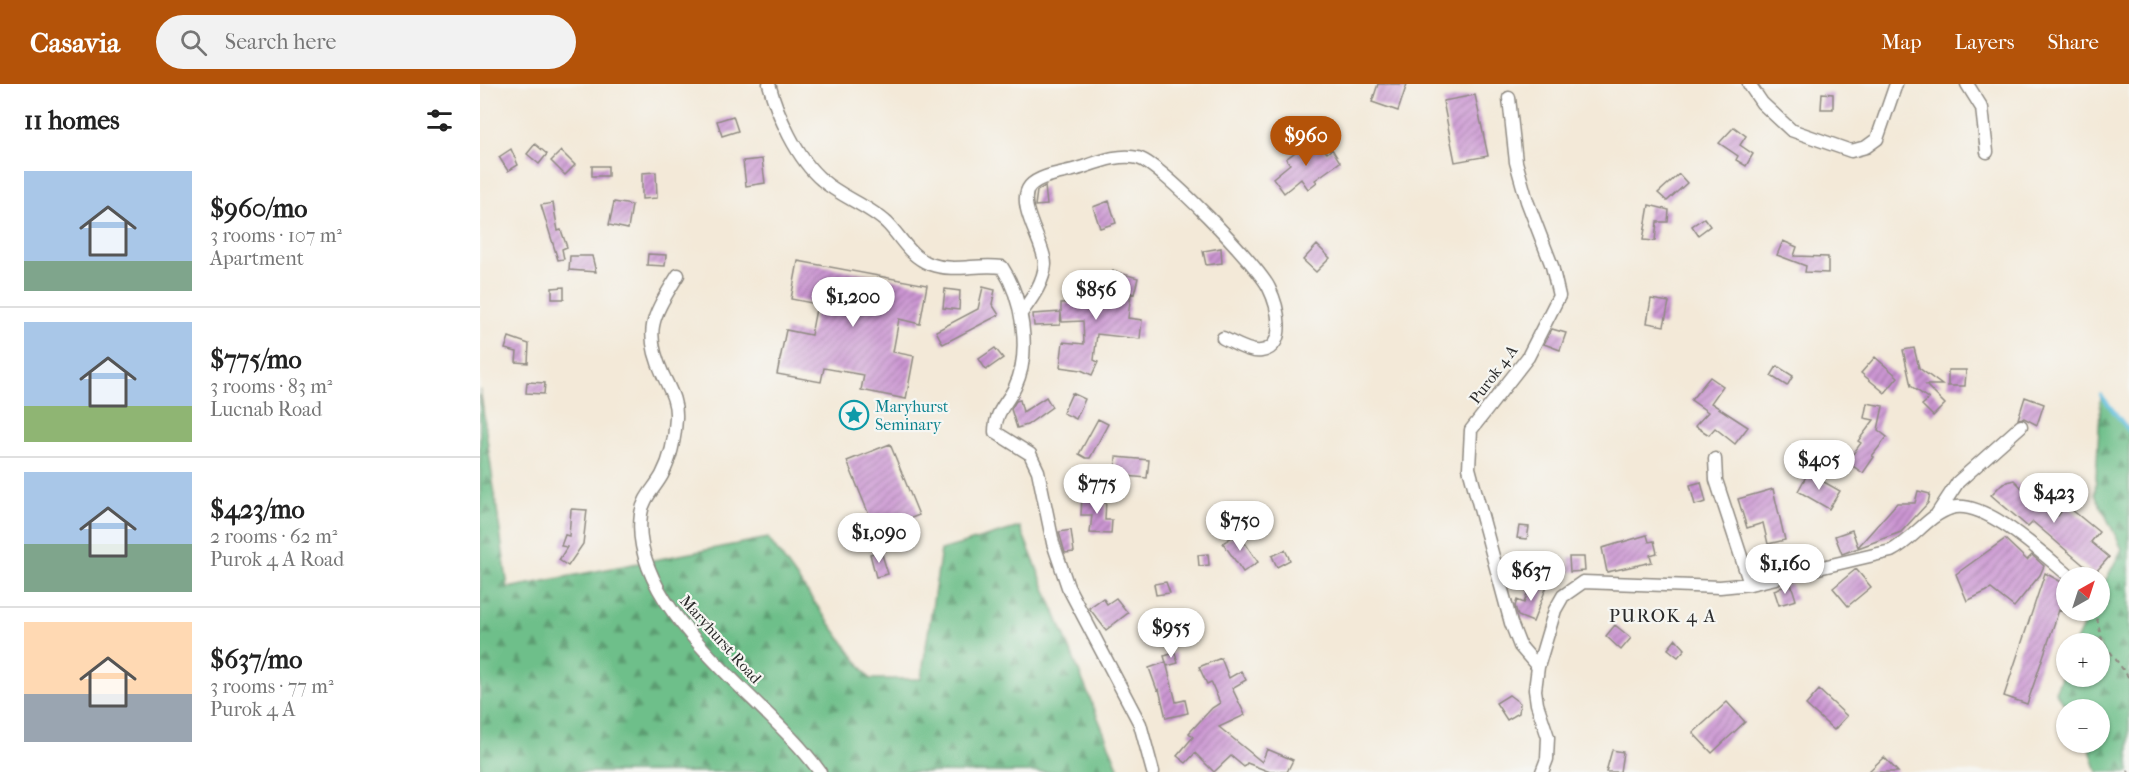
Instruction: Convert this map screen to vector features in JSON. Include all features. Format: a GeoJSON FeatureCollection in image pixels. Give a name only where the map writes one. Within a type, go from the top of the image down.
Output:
{"type":"FeatureCollection","features":[{"type":"Feature","properties":{"kind":"street"},"geometry":{"type":"LineString","coordinates":[[769,84],[776,111],[804,158],[820,179],[887,223],[918,259],[957,270],[990,265],[1002,267],[1017,294],[1022,312],[1021,369],[1015,388],[995,419],[995,432],[1030,454],[1038,471],[1053,543],[1068,587],[1140,724],[1154,766],[1153,772]]}},
{"type":"Feature","properties":{"kind":"street"},"geometry":{"type":"LineString","coordinates":[[1749,84],[1762,103],[1791,130],[1851,151],[1866,147],[1877,139],[1896,84]]}},
{"type":"Feature","properties":{"kind":"street"},"geometry":{"type":"LineString","coordinates":[[1967,84],[1982,108],[1987,152]]}},
{"type":"Feature","properties":{"kind":"street","name":"Purok 4 A"},"geometry":{"type":"LineString","coordinates":[[1509,98],[1516,162],[1527,201],[1552,266],[1559,296],[1528,357],[1471,430],[1469,468],[1511,623],[1520,646],[1538,667]]}},
{"type":"Feature","properties":{"kind":"street"},"geometry":{"type":"LineString","coordinates":[[1022,312],[1039,287],[1045,266],[1044,254],[1029,220],[1026,194],[1030,186],[1038,180],[1097,163],[1122,157],[1140,158],[1159,170],[1255,267],[1269,288],[1279,325],[1276,340],[1270,347],[1263,351],[1254,351],[1223,338]]}},
{"type":"Feature","properties":{"kind":"street","name":"Maryhurst Road"},"geometry":{"type":"LineString","coordinates":[[678,274],[660,305],[650,336],[653,354],[674,398],[676,415],[670,459],[640,513],[640,533],[648,572],[670,610],[735,682],[810,757],[820,772]]}},
{"type":"Feature","properties":{"kind":"street"},"geometry":{"type":"LineString","coordinates":[[1934,517],[1958,482],[2020,426]]}},
{"type":"Feature","properties":{"kind":"street"},"geometry":{"type":"LineString","coordinates":[[1714,459],[1716,480],[1750,584]]}},
{"type":"Feature","properties":{"kind":"street"},"geometry":{"type":"LineString","coordinates":[[1542,772],[1547,759],[1548,737],[1537,704],[1535,690],[1538,667],[1555,610],[1563,596],[1582,582],[1602,581],[1695,588],[1750,584],[1892,551],[1934,517],[1952,507],[1972,508],[1989,514],[2058,567]]}},
{"type":"Feature","properties":{"kind":"path"},"geometry":{"type":"LineString","coordinates":[[2098,621],[2102,640],[2129,678]]}},
{"type":"Feature","properties":{"kind":"green space"},"geometry":{"type":"Polygon","coordinates":[[[480,389],[508,588],[768,538],[870,679],[921,679],[941,550],[1020,527],[1118,767],[1117,772],[480,772],[480,389]]]}},
{"type":"Feature","properties":{"kind":"green space"},"geometry":{"type":"Polygon","coordinates":[[[2101,395],[2129,431],[2129,772],[2097,772],[2091,753],[2110,753],[2110,699],[2060,699],[2055,692],[2057,687],[2110,687],[2110,633],[2080,633],[2085,621],[2110,621],[2110,572],[2122,549],[2095,494],[2101,395]]]}},
{"type":"Feature","properties":{"kind":"building"},"geometry":{"type":"Polygon","coordinates":[[[1378,84],[1407,84],[1398,111],[1372,102],[1378,84]]]}},
{"type":"Feature","properties":{"kind":"building"},"geometry":{"type":"Polygon","coordinates":[[[1822,93],[1833,94],[1833,109],[1821,109],[1822,93]]]}},
{"type":"Feature","properties":{"kind":"building"},"geometry":{"type":"Polygon","coordinates":[[[1475,95],[1488,156],[1455,162],[1443,101],[1475,95]]]}},
{"type":"Feature","properties":{"kind":"building"},"geometry":{"type":"Polygon","coordinates":[[[733,116],[738,131],[722,136],[717,121],[733,116]]]}},
{"type":"Feature","properties":{"kind":"building"},"geometry":{"type":"Polygon","coordinates":[[[1734,127],[1746,136],[1740,145],[1753,154],[1746,166],[1736,160],[1738,156],[1719,143],[1734,127]]]}},
{"type":"Feature","properties":{"kind":"building"},"geometry":{"type":"Polygon","coordinates":[[[1318,143],[1327,153],[1332,149],[1340,162],[1315,180],[1317,182],[1308,189],[1301,179],[1284,193],[1273,178],[1290,164],[1286,159],[1302,147],[1306,153],[1318,143]]]}},
{"type":"Feature","properties":{"kind":"building"},"geometry":{"type":"Polygon","coordinates":[[[535,144],[547,154],[539,164],[527,154],[535,144]]]}},
{"type":"Feature","properties":{"kind":"building"},"geometry":{"type":"Polygon","coordinates":[[[511,149],[518,165],[508,171],[499,157],[511,149]]]}},
{"type":"Feature","properties":{"kind":"building"},"geometry":{"type":"Polygon","coordinates":[[[561,151],[575,165],[565,175],[551,161],[561,151]]]}},
{"type":"Feature","properties":{"kind":"building"},"geometry":{"type":"Polygon","coordinates":[[[762,159],[765,183],[746,186],[743,161],[762,159]]]}},
{"type":"Feature","properties":{"kind":"building"},"geometry":{"type":"Polygon","coordinates":[[[592,166],[608,166],[608,176],[592,176],[592,166]]]}},
{"type":"Feature","properties":{"kind":"building"},"geometry":{"type":"Polygon","coordinates":[[[656,172],[657,198],[642,199],[642,173],[656,172]]]}},
{"type":"Feature","properties":{"kind":"building"},"geometry":{"type":"Polygon","coordinates":[[[1679,174],[1687,183],[1667,201],[1658,193],[1679,174]]]}},
{"type":"Feature","properties":{"kind":"building"},"geometry":{"type":"Polygon","coordinates":[[[1045,186],[1047,205],[1035,206],[1037,191],[1045,186]]]}},
{"type":"Feature","properties":{"kind":"building"},"geometry":{"type":"Polygon","coordinates":[[[1109,201],[1116,223],[1100,228],[1093,207],[1109,201]]]}},
{"type":"Feature","properties":{"kind":"building"},"geometry":{"type":"Polygon","coordinates":[[[614,202],[632,205],[628,229],[609,225],[614,202]]]}},
{"type":"Feature","properties":{"kind":"building"},"geometry":{"type":"Polygon","coordinates":[[[553,203],[558,231],[561,230],[567,247],[562,249],[564,259],[558,260],[541,205],[553,203]]]}},
{"type":"Feature","properties":{"kind":"building"},"geometry":{"type":"Polygon","coordinates":[[[1649,205],[1669,210],[1668,222],[1657,222],[1655,241],[1643,240],[1649,205]]]}},
{"type":"Feature","properties":{"kind":"building"},"geometry":{"type":"Polygon","coordinates":[[[1704,218],[1710,226],[1698,235],[1692,226],[1704,218]]]}},
{"type":"Feature","properties":{"kind":"building"},"geometry":{"type":"Polygon","coordinates":[[[1783,241],[1797,247],[1794,256],[1828,257],[1828,273],[1805,272],[1806,266],[1777,255],[1783,241]]]}},
{"type":"Feature","properties":{"kind":"building"},"geometry":{"type":"Polygon","coordinates":[[[1317,245],[1330,258],[1316,272],[1303,260],[1317,245]]]}},
{"type":"Feature","properties":{"kind":"building"},"geometry":{"type":"Polygon","coordinates":[[[1221,248],[1222,263],[1206,265],[1203,251],[1221,248]]]}},
{"type":"Feature","properties":{"kind":"building"},"geometry":{"type":"Polygon","coordinates":[[[648,254],[666,255],[665,266],[647,265],[648,254]]]}},
{"type":"Feature","properties":{"kind":"building"},"geometry":{"type":"Polygon","coordinates":[[[570,256],[592,256],[596,272],[569,270],[570,256]]]}},
{"type":"Feature","properties":{"kind":"building"},"geometry":{"type":"Polygon","coordinates":[[[798,261],[927,285],[920,324],[899,319],[893,352],[914,356],[906,399],[861,390],[864,375],[824,368],[821,382],[777,374],[786,330],[811,335],[817,304],[791,299],[798,261]]]}},
{"type":"Feature","properties":{"kind":"building"},"geometry":{"type":"Polygon","coordinates":[[[1113,271],[1138,278],[1134,294],[1131,293],[1128,318],[1142,320],[1140,339],[1097,334],[1094,360],[1098,362],[1092,375],[1081,370],[1060,367],[1063,342],[1084,344],[1083,321],[1062,322],[1061,313],[1060,325],[1034,326],[1033,314],[1061,312],[1061,303],[1086,302],[1089,289],[1107,293],[1113,271]]]}},
{"type":"Feature","properties":{"kind":"building"},"geometry":{"type":"Polygon","coordinates":[[[564,287],[564,299],[552,299],[552,288],[564,287]]]}},
{"type":"Feature","properties":{"kind":"building"},"geometry":{"type":"Polygon","coordinates":[[[983,287],[995,290],[992,304],[999,315],[943,344],[936,331],[978,309],[983,287]]]}},
{"type":"Feature","properties":{"kind":"building"},"geometry":{"type":"Polygon","coordinates":[[[945,289],[960,291],[959,310],[943,308],[945,289]]]}},
{"type":"Feature","properties":{"kind":"building"},"geometry":{"type":"Polygon","coordinates":[[[1651,299],[1669,302],[1664,326],[1647,323],[1651,299]]]}},
{"type":"Feature","properties":{"kind":"building"},"geometry":{"type":"Polygon","coordinates":[[[1552,329],[1566,333],[1560,350],[1544,344],[1552,329]]]}},
{"type":"Feature","properties":{"kind":"building"},"geometry":{"type":"Polygon","coordinates":[[[509,337],[529,344],[528,363],[516,362],[517,352],[505,349],[509,337]]]}},
{"type":"Feature","properties":{"kind":"building"},"geometry":{"type":"Polygon","coordinates":[[[995,348],[1003,358],[986,370],[979,359],[995,348]]]}},
{"type":"Feature","properties":{"kind":"building"},"geometry":{"type":"Polygon","coordinates":[[[1914,348],[1919,368],[1942,385],[1926,385],[1945,404],[1933,416],[1922,405],[1929,399],[1911,386],[1903,350],[1914,348]]]}},
{"type":"Feature","properties":{"kind":"building"},"geometry":{"type":"Polygon","coordinates":[[[1875,357],[1898,377],[1885,393],[1861,373],[1875,357]]]}},
{"type":"Feature","properties":{"kind":"building"},"geometry":{"type":"Polygon","coordinates":[[[1777,366],[1793,376],[1787,386],[1771,376],[1777,366]]]}},
{"type":"Feature","properties":{"kind":"building"},"geometry":{"type":"Polygon","coordinates":[[[1948,370],[1966,370],[1965,386],[1948,386],[1948,370]]]}},
{"type":"Feature","properties":{"kind":"building"},"geometry":{"type":"Polygon","coordinates":[[[1710,377],[1723,386],[1711,403],[1748,427],[1735,444],[1715,428],[1709,435],[1695,426],[1708,412],[1691,400],[1710,377]]]}},
{"type":"Feature","properties":{"kind":"building"},"geometry":{"type":"Polygon","coordinates":[[[527,382],[545,383],[544,394],[526,393],[527,382]]]}},
{"type":"Feature","properties":{"kind":"building"},"geometry":{"type":"Polygon","coordinates":[[[1072,393],[1085,399],[1076,419],[1063,413],[1072,393]]]}},
{"type":"Feature","properties":{"kind":"building"},"geometry":{"type":"Polygon","coordinates":[[[1046,397],[1052,407],[1027,425],[1017,428],[1011,409],[1016,401],[1020,400],[1023,412],[1046,397]]]}},
{"type":"Feature","properties":{"kind":"building"},"geometry":{"type":"Polygon","coordinates":[[[2025,397],[2044,404],[2037,425],[2024,418],[2018,419],[2025,397]]]}},
{"type":"Feature","properties":{"kind":"building"},"geometry":{"type":"Polygon","coordinates":[[[1867,403],[1883,406],[1878,430],[1887,437],[1872,456],[1874,457],[1863,473],[1847,462],[1861,443],[1858,441],[1874,420],[1864,418],[1867,403]]]}},
{"type":"Feature","properties":{"kind":"building"},"geometry":{"type":"Polygon","coordinates":[[[1098,419],[1108,424],[1090,458],[1086,458],[1079,454],[1098,419]]]}},
{"type":"Feature","properties":{"kind":"building"},"geometry":{"type":"Polygon","coordinates":[[[890,444],[919,515],[876,532],[847,461],[890,444]]]}},
{"type":"Feature","properties":{"kind":"building"},"geometry":{"type":"Polygon","coordinates":[[[1116,457],[1149,460],[1147,478],[1115,475],[1116,457]]]}},
{"type":"Feature","properties":{"kind":"building"},"geometry":{"type":"Polygon","coordinates":[[[1808,473],[1840,491],[1829,509],[1798,491],[1808,473]]]}},
{"type":"Feature","properties":{"kind":"building"},"geometry":{"type":"Polygon","coordinates":[[[2014,480],[2022,488],[2028,489],[2058,516],[2066,505],[2099,532],[2091,542],[2109,557],[2100,567],[2086,567],[2033,522],[2028,527],[1991,495],[2003,483],[2014,480]]]}},
{"type":"Feature","properties":{"kind":"building"},"geometry":{"type":"Polygon","coordinates":[[[1701,482],[1706,502],[1695,505],[1690,485],[1701,482]]]}},
{"type":"Feature","properties":{"kind":"building"},"geometry":{"type":"Polygon","coordinates":[[[1773,489],[1785,540],[1768,544],[1763,523],[1747,528],[1738,499],[1773,489]]]}},
{"type":"Feature","properties":{"kind":"building"},"geometry":{"type":"Polygon","coordinates":[[[1918,491],[1930,494],[1928,503],[1901,532],[1842,554],[1835,536],[1852,530],[1858,547],[1897,503],[1915,503],[1918,491]]]}},
{"type":"Feature","properties":{"kind":"building"},"geometry":{"type":"Polygon","coordinates":[[[1082,497],[1106,499],[1105,520],[1112,520],[1111,534],[1090,533],[1092,515],[1081,515],[1082,497]]]}},
{"type":"Feature","properties":{"kind":"building"},"geometry":{"type":"Polygon","coordinates":[[[571,509],[587,510],[583,544],[568,566],[559,560],[567,547],[561,546],[565,535],[569,536],[571,509]]]}},
{"type":"Feature","properties":{"kind":"building"},"geometry":{"type":"Polygon","coordinates":[[[1519,526],[1529,527],[1527,539],[1517,538],[1519,526]]]}},
{"type":"Feature","properties":{"kind":"building"},"geometry":{"type":"Polygon","coordinates":[[[1071,530],[1074,552],[1065,553],[1059,532],[1071,530]]]}},
{"type":"Feature","properties":{"kind":"building"},"geometry":{"type":"Polygon","coordinates":[[[1238,533],[1258,562],[1243,572],[1223,543],[1238,533]]]}},
{"type":"Feature","properties":{"kind":"building"},"geometry":{"type":"Polygon","coordinates":[[[1647,535],[1649,542],[1654,541],[1657,553],[1650,555],[1652,562],[1607,572],[1602,548],[1647,535]]]}},
{"type":"Feature","properties":{"kind":"building"},"geometry":{"type":"Polygon","coordinates":[[[2005,539],[2027,560],[2032,555],[2044,566],[2040,575],[2014,607],[1991,589],[1967,601],[1956,574],[2005,539]]]}},
{"type":"Feature","properties":{"kind":"building"},"geometry":{"type":"Polygon","coordinates":[[[1285,550],[1290,560],[1277,567],[1272,556],[1285,550]]]}},
{"type":"Feature","properties":{"kind":"building"},"geometry":{"type":"Polygon","coordinates":[[[881,551],[888,574],[876,577],[870,554],[881,551]]]}},
{"type":"Feature","properties":{"kind":"building"},"geometry":{"type":"Polygon","coordinates":[[[1208,554],[1209,565],[1199,566],[1198,555],[1208,554]]]}},
{"type":"Feature","properties":{"kind":"building"},"geometry":{"type":"Polygon","coordinates":[[[1569,557],[1584,557],[1585,571],[1570,572],[1569,557]]]}},
{"type":"Feature","properties":{"kind":"building"},"geometry":{"type":"Polygon","coordinates":[[[1856,569],[1871,587],[1848,606],[1833,588],[1856,569]]]}},
{"type":"Feature","properties":{"kind":"building"},"geometry":{"type":"Polygon","coordinates":[[[2045,573],[2056,579],[2056,619],[2027,704],[2004,696],[2045,573]]]}},
{"type":"Feature","properties":{"kind":"building"},"geometry":{"type":"Polygon","coordinates":[[[1532,581],[1547,586],[1533,622],[1518,616],[1515,606],[1517,600],[1524,603],[1532,581]]]}},
{"type":"Feature","properties":{"kind":"building"},"geometry":{"type":"Polygon","coordinates":[[[1166,582],[1170,593],[1156,595],[1154,584],[1166,582]]]}},
{"type":"Feature","properties":{"kind":"building"},"geometry":{"type":"Polygon","coordinates":[[[1791,584],[1796,600],[1779,605],[1774,590],[1791,584]]]}},
{"type":"Feature","properties":{"kind":"building"},"geometry":{"type":"Polygon","coordinates":[[[1103,598],[1107,604],[1116,598],[1128,613],[1106,630],[1089,608],[1103,598]]]}},
{"type":"Feature","properties":{"kind":"building"},"geometry":{"type":"Polygon","coordinates":[[[1615,625],[1631,638],[1621,650],[1606,636],[1615,625]]]}},
{"type":"Feature","properties":{"kind":"building"},"geometry":{"type":"Polygon","coordinates":[[[1676,639],[1685,649],[1678,657],[1668,649],[1676,639]]]}},
{"type":"Feature","properties":{"kind":"building"},"geometry":{"type":"Polygon","coordinates":[[[1175,653],[1178,663],[1167,666],[1164,656],[1175,653]]]}},
{"type":"Feature","properties":{"kind":"building"},"geometry":{"type":"Polygon","coordinates":[[[1221,658],[1229,678],[1241,671],[1246,680],[1232,688],[1245,715],[1219,727],[1262,762],[1267,749],[1293,760],[1287,772],[1270,772],[1247,763],[1244,767],[1231,756],[1214,772],[1195,753],[1186,763],[1177,756],[1193,737],[1189,733],[1212,708],[1220,703],[1211,682],[1207,684],[1199,667],[1221,658]]]}},
{"type":"Feature","properties":{"kind":"building"},"geometry":{"type":"Polygon","coordinates":[[[1166,662],[1176,702],[1185,700],[1188,713],[1166,718],[1159,689],[1157,690],[1149,668],[1166,662]]]}},
{"type":"Feature","properties":{"kind":"building"},"geometry":{"type":"Polygon","coordinates":[[[1819,690],[1847,716],[1834,730],[1806,705],[1819,690]]]}},
{"type":"Feature","properties":{"kind":"building"},"geometry":{"type":"Polygon","coordinates":[[[1509,695],[1520,703],[1519,713],[1507,720],[1496,703],[1509,695]]]}},
{"type":"Feature","properties":{"kind":"building"},"geometry":{"type":"Polygon","coordinates":[[[1727,702],[1745,722],[1712,753],[1693,733],[1727,702]]]}},
{"type":"Feature","properties":{"kind":"building"},"geometry":{"type":"Polygon","coordinates":[[[1612,750],[1623,752],[1620,772],[1606,772],[1612,750]]]}},
{"type":"Feature","properties":{"kind":"building"},"geometry":{"type":"Polygon","coordinates":[[[1884,757],[1898,772],[1868,772],[1884,757]]]}},
{"type":"Feature","properties":{"kind":"waterway"},"geometry":{"type":"LineString","coordinates":[[2101,395],[2129,431]]}},
{"type":"Feature","properties":{"kind":"place","name":"Maryhurst Seminary"},"geometry":{"type":"Point","coordinates":[854,415]}},
{"type":"Feature","properties":{"kind":"district","name":"PUROK 4 A"},"geometry":{"type":"Point","coordinates":[1663,616]}}]}
